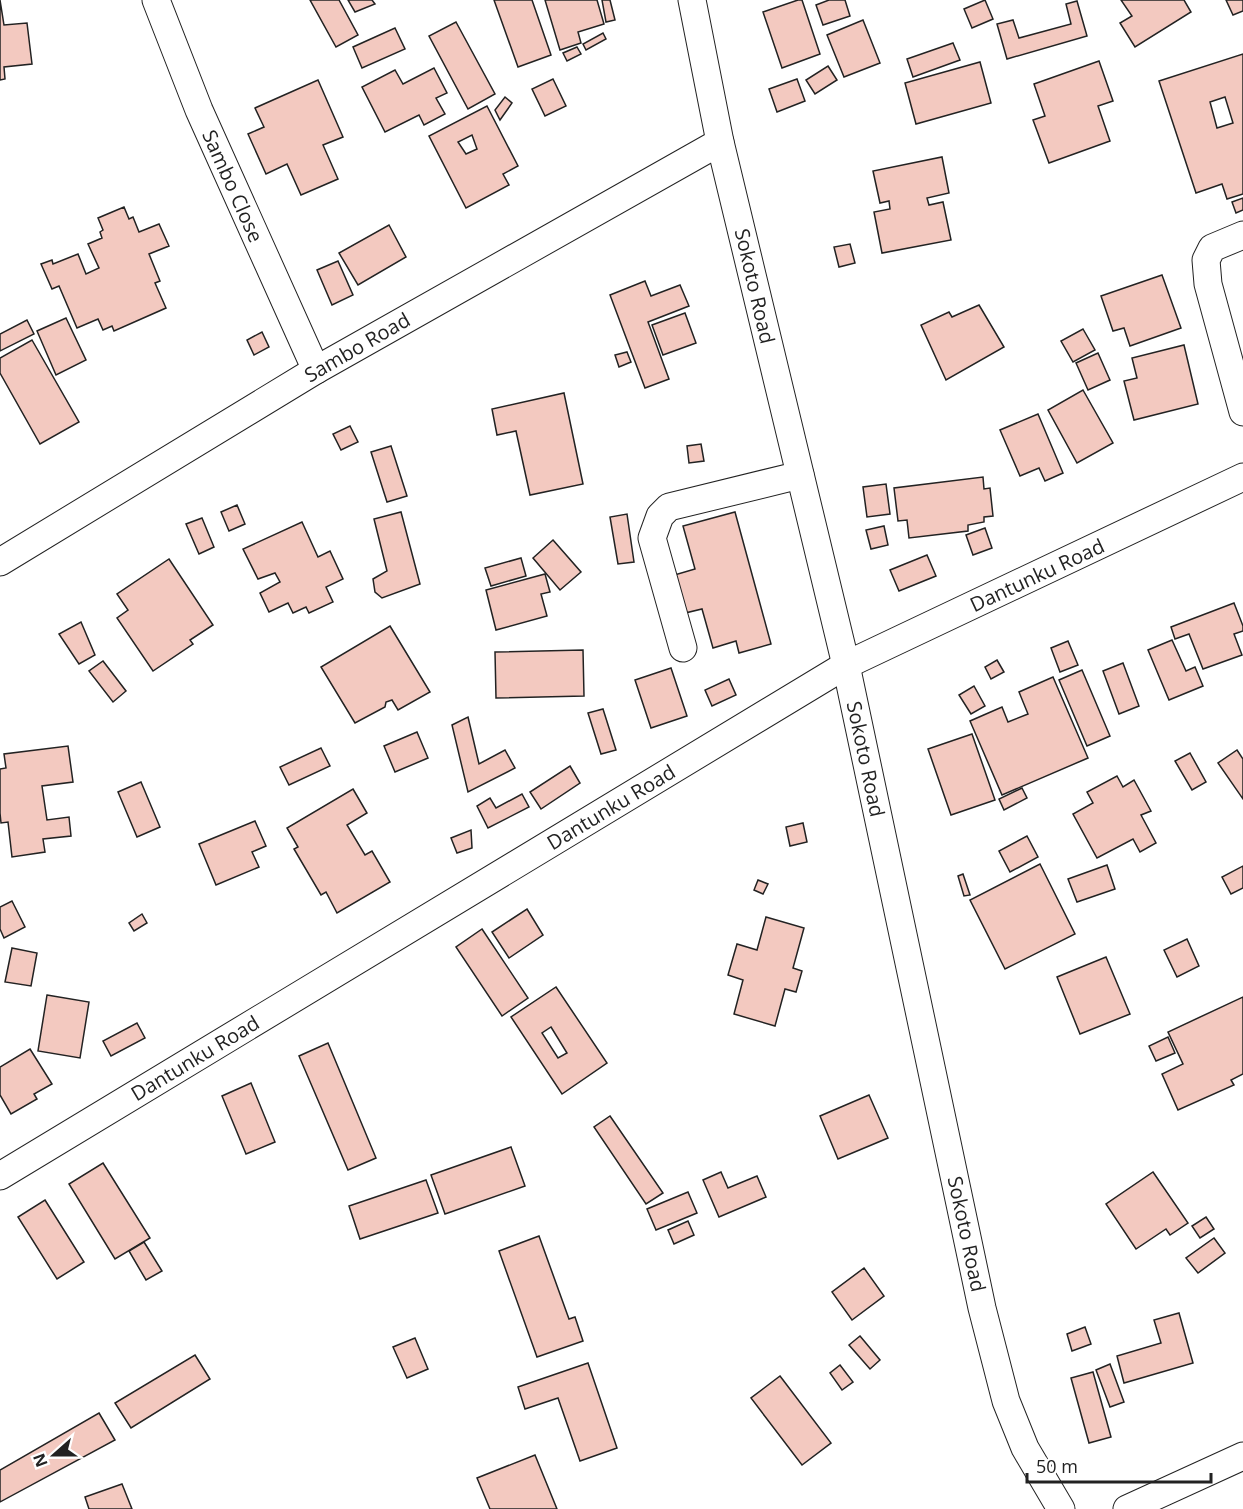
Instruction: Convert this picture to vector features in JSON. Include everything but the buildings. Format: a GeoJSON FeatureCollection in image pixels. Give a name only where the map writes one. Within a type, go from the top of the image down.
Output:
{"type":"FeatureCollection","features":[{"type":"Feature","properties":{"kind":"street","name":"Sambo Close"},"geometry":{"type":"LineString","coordinates":[[156,0],[199,110],[316,370]]}},
{"type":"Feature","properties":{"kind":"street","name":"Sokoto Road"},"geometry":{"type":"LineString","coordinates":[[692,0],[720,142],[846,665],[982,1308],[1006,1401],[1025,1448],[1061,1509]]}},
{"type":"Feature","properties":{"kind":"street","name":"Sambo Road"},"geometry":{"type":"LineString","coordinates":[[0,562],[316,370],[720,142]]}},
{"type":"Feature","properties":{"kind":"street"},"geometry":{"type":"LineString","coordinates":[[1243,235],[1212,249],[1206,260],[1208,284],[1243,412]]}},
{"type":"Feature","properties":{"kind":"street"},"geometry":{"type":"LineString","coordinates":[[683,648],[652,538],[660,516],[669,507],[800,475]]}},
{"type":"Feature","properties":{"kind":"street","name":"Dantunku Road"},"geometry":{"type":"LineString","coordinates":[[0,1176],[846,665],[1243,477]]}},
{"type":"Feature","properties":{"kind":"street"},"geometry":{"type":"LineString","coordinates":[[1127,1509],[1243,1456]]}}]}
